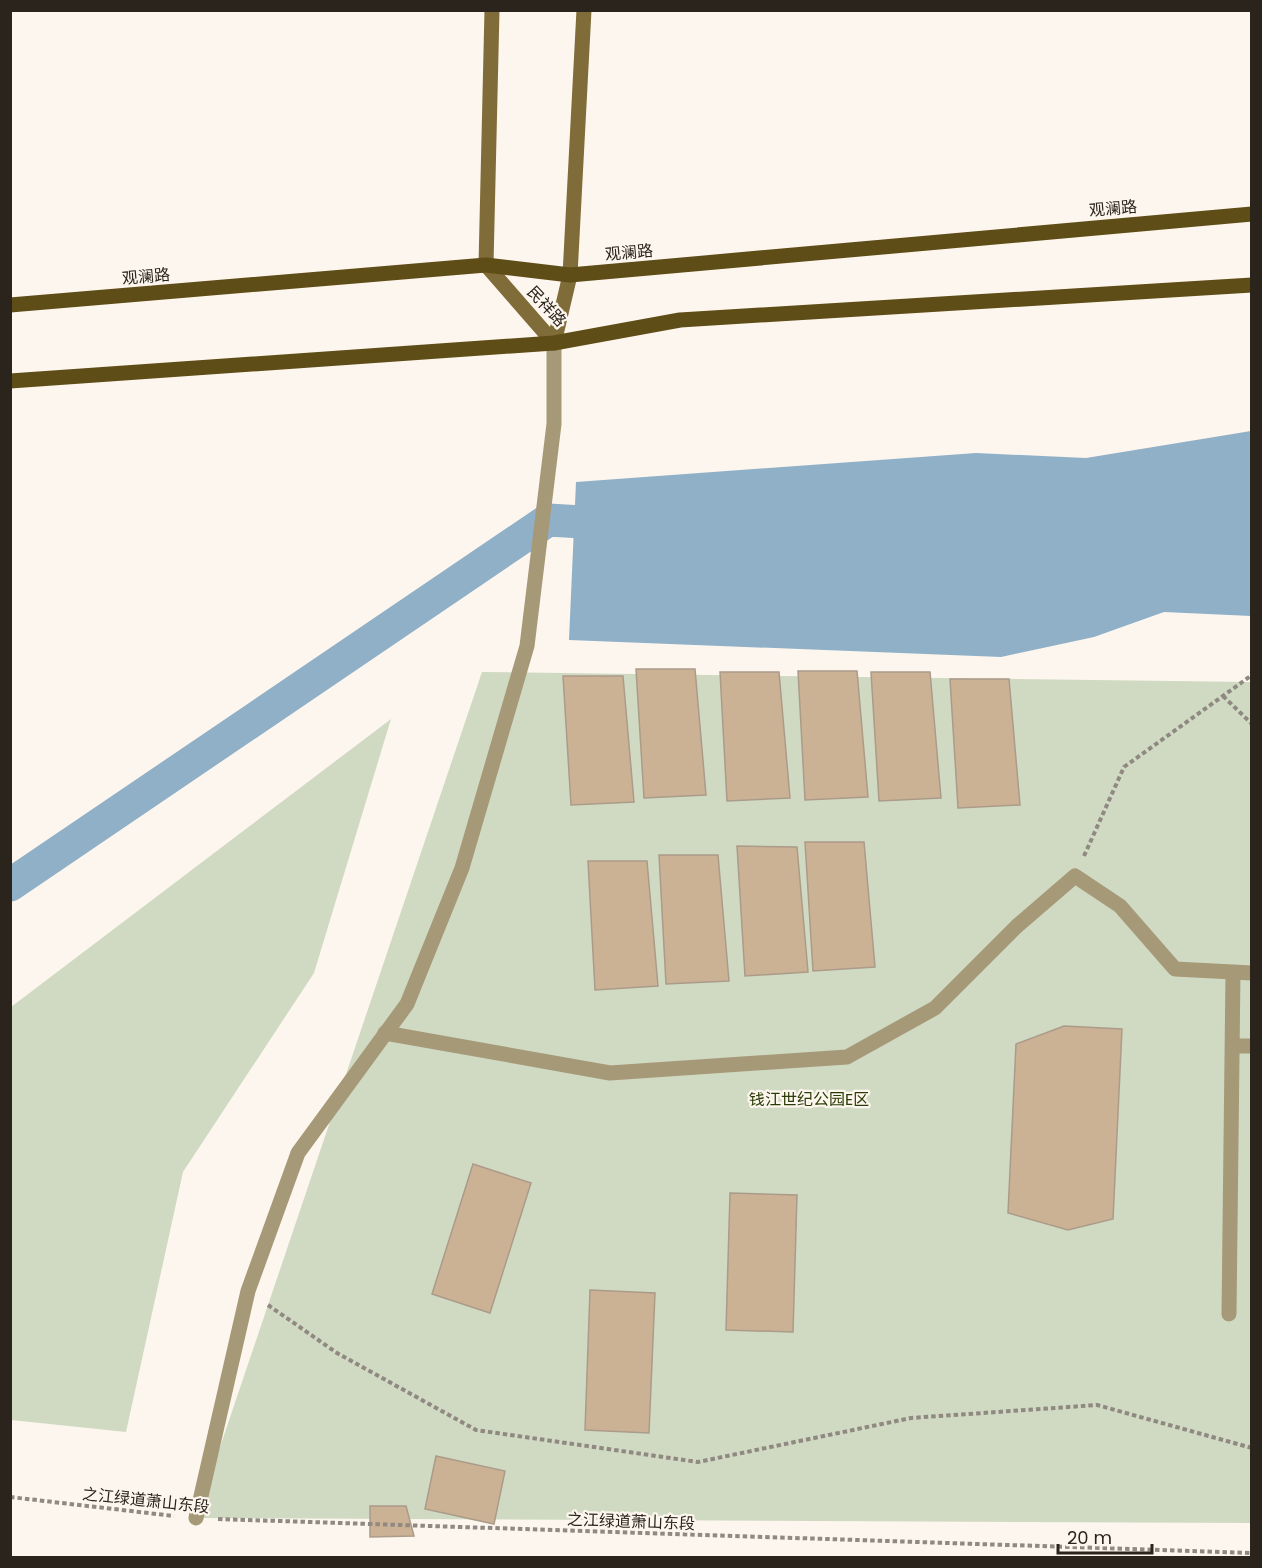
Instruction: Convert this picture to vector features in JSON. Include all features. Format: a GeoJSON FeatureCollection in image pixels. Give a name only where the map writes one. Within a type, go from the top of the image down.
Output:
{"type":"FeatureCollection","features":[{"type":"Feature","properties":{"kind":"main road"},"geometry":{"type":"LineString","coordinates":[[486,265],[492,10]]}},
{"type":"Feature","properties":{"kind":"main road","name":"民祥路"},"geometry":{"type":"LineString","coordinates":[[554,343],[570,275],[584,10]]}},
{"type":"Feature","properties":{"kind":"main road","name":"观澜路"},"geometry":{"type":"LineString","coordinates":[[10,305],[486,265],[570,275],[1251,214]]}},
{"type":"Feature","properties":{"kind":"main road","name":"民祥路"},"geometry":{"type":"LineString","coordinates":[[486,265],[554,343]]}},
{"type":"Feature","properties":{"kind":"main road"},"geometry":{"type":"LineString","coordinates":[[10,381],[554,343],[680,320],[1251,285]]}},
{"type":"Feature","properties":{"kind":"street"},"geometry":{"type":"LineString","coordinates":[[196,1518],[248,1291],[298,1153],[407,1004],[462,868],[527,646],[554,424],[554,343]]}},
{"type":"Feature","properties":{"kind":"street"},"geometry":{"type":"LineString","coordinates":[[385,1033],[610,1073],[847,1058],[935,1008],[1017,926],[1075,876],[1120,906],[1175,969],[1251,973]]}},
{"type":"Feature","properties":{"kind":"street"},"geometry":{"type":"LineString","coordinates":[[1229,1314],[1233,972]]}},
{"type":"Feature","properties":{"kind":"street"},"geometry":{"type":"LineString","coordinates":[[1232,1046],[1251,1046]]}},
{"type":"Feature","properties":{"kind":"path"},"geometry":{"type":"LineString","coordinates":[[1075,876],[1124,768],[1251,675]]}},
{"type":"Feature","properties":{"kind":"path"},"geometry":{"type":"LineString","coordinates":[[1223,696],[1251,724]]}},
{"type":"Feature","properties":{"kind":"path"},"geometry":{"type":"LineString","coordinates":[[248,1291],[337,1353],[476,1431],[698,1462],[911,1418],[1097,1405],[1251,1448]]}},
{"type":"Feature","properties":{"kind":"path","name":"之江绿道萧山东段"},"geometry":{"type":"LineString","coordinates":[[10,1497],[196,1518],[1251,1553]]}},
{"type":"Feature","properties":{"kind":"green space","name":"钱江世纪公园E区"},"geometry":{"type":"Polygon","coordinates":[[[482,672],[1251,682],[1251,1523],[196,1518],[482,672]]]}},
{"type":"Feature","properties":{"kind":"green space"},"geometry":{"type":"Polygon","coordinates":[[[391,719],[314,973],[183,1172],[126,1432],[11,1420],[11,1007],[391,719]]]}},
{"type":"Feature","properties":{"kind":"water"},"geometry":{"type":"Polygon","coordinates":[[[1251,431],[1251,616],[1164,612],[1094,637],[1001,657],[569,640],[576,482],[976,453],[1086,458],[1251,431]]]}},
{"type":"Feature","properties":{"kind":"building"},"geometry":{"type":"Polygon","coordinates":[[[636,669],[695,669],[706,795],[644,798],[636,669]]]}},
{"type":"Feature","properties":{"kind":"building"},"geometry":{"type":"Polygon","coordinates":[[[798,671],[857,671],[868,797],[805,800],[798,671]]]}},
{"type":"Feature","properties":{"kind":"building"},"geometry":{"type":"Polygon","coordinates":[[[720,672],[779,672],[790,798],[727,801],[720,672]]]}},
{"type":"Feature","properties":{"kind":"building"},"geometry":{"type":"Polygon","coordinates":[[[871,672],[930,672],[941,798],[879,801],[871,672]]]}},
{"type":"Feature","properties":{"kind":"building"},"geometry":{"type":"Polygon","coordinates":[[[563,676],[623,676],[634,802],[571,805],[563,676]]]}},
{"type":"Feature","properties":{"kind":"building"},"geometry":{"type":"Polygon","coordinates":[[[950,679],[1009,679],[1020,805],[958,808],[950,679]]]}},
{"type":"Feature","properties":{"kind":"building"},"geometry":{"type":"Polygon","coordinates":[[[805,842],[864,842],[875,967],[813,971],[805,842]]]}},
{"type":"Feature","properties":{"kind":"building"},"geometry":{"type":"Polygon","coordinates":[[[737,846],[797,847],[808,972],[745,976],[737,846]]]}},
{"type":"Feature","properties":{"kind":"building"},"geometry":{"type":"Polygon","coordinates":[[[659,855],[718,855],[729,981],[666,984],[659,855]]]}},
{"type":"Feature","properties":{"kind":"building"},"geometry":{"type":"Polygon","coordinates":[[[588,861],[647,861],[658,986],[595,990],[588,861]]]}},
{"type":"Feature","properties":{"kind":"building"},"geometry":{"type":"Polygon","coordinates":[[[1064,1026],[1122,1029],[1113,1219],[1068,1230],[1008,1213],[1016,1044],[1064,1026]]]}},
{"type":"Feature","properties":{"kind":"building"},"geometry":{"type":"Polygon","coordinates":[[[473,1164],[531,1183],[490,1313],[432,1294],[473,1164]]]}},
{"type":"Feature","properties":{"kind":"building"},"geometry":{"type":"Polygon","coordinates":[[[730,1193],[797,1195],[793,1332],[726,1330],[730,1193]]]}},
{"type":"Feature","properties":{"kind":"building"},"geometry":{"type":"Polygon","coordinates":[[[590,1290],[655,1293],[649,1433],[585,1430],[590,1290]]]}},
{"type":"Feature","properties":{"kind":"building"},"geometry":{"type":"Polygon","coordinates":[[[436,1456],[505,1471],[494,1524],[425,1509],[436,1456]]]}},
{"type":"Feature","properties":{"kind":"building"},"geometry":{"type":"Polygon","coordinates":[[[370,1506],[406,1506],[414,1536],[370,1537],[370,1506]]]}},
{"type":"Feature","properties":{"kind":"waterway"},"geometry":{"type":"LineString","coordinates":[[10,885],[548,520],[617,524]]}}]}
